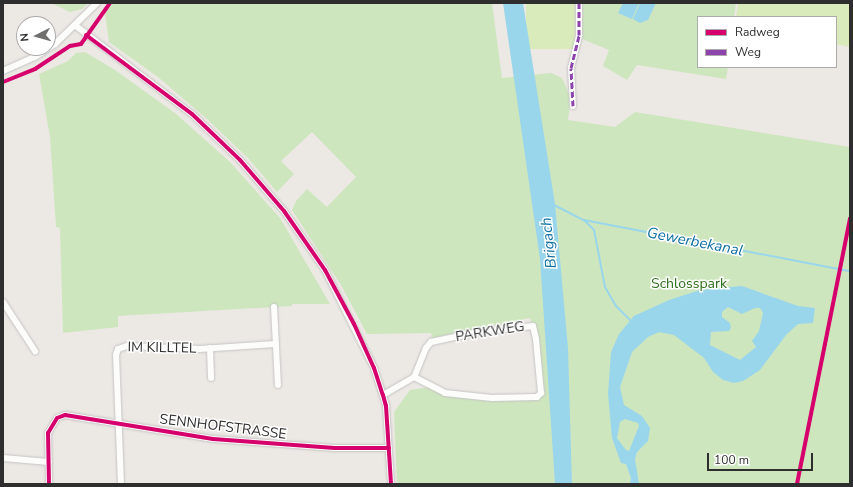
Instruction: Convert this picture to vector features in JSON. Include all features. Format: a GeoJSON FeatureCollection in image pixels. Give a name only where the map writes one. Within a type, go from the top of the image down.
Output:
{"type":"FeatureCollection","features":[{"type":"Feature","properties":{"kind":"street"},"geometry":{"type":"LineString","coordinates":[[3,71],[35,57],[76,26],[97,3]]}},
{"type":"Feature","properties":{"kind":"street"},"geometry":{"type":"LineString","coordinates":[[573,106],[571,68],[579,35],[579,3]]}},
{"type":"Feature","properties":{"kind":"street"},"geometry":{"type":"LineString","coordinates":[[76,26],[192,114],[240,160],[284,211],[324,270],[354,324],[374,368],[386,406],[391,484]]}},
{"type":"Feature","properties":{"kind":"street"},"geometry":{"type":"LineString","coordinates":[[3,302],[35,351]]}},
{"type":"Feature","properties":{"kind":"street"},"geometry":{"type":"LineString","coordinates":[[274,307],[278,385]]}},
{"type":"Feature","properties":{"kind":"street","name":"PARKWEG"},"geometry":{"type":"LineString","coordinates":[[533,326],[536,339],[541,393],[537,397],[492,398],[446,393],[414,377],[426,348],[432,342],[478,332],[533,326]]}},
{"type":"Feature","properties":{"kind":"street","name":"IM KILLTEL"},"geometry":{"type":"LineString","coordinates":[[120,425],[116,355],[118,350],[127,346],[210,348],[276,344]]}},
{"type":"Feature","properties":{"kind":"street","name":"IM KILLTEL"},"geometry":{"type":"LineString","coordinates":[[210,348],[211,378]]}},
{"type":"Feature","properties":{"kind":"street"},"geometry":{"type":"LineString","coordinates":[[383,395],[414,377]]}},
{"type":"Feature","properties":{"kind":"street","name":"SENNHOFSTRASSE"},"geometry":{"type":"LineString","coordinates":[[49,462],[48,433],[57,418],[65,415],[213,439],[364,450],[389,448]]}},
{"type":"Feature","properties":{"kind":"street"},"geometry":{"type":"LineString","coordinates":[[120,425],[121,484]]}},
{"type":"Feature","properties":{"kind":"street"},"geometry":{"type":"LineString","coordinates":[[3,458],[49,462],[49,484]]}},
{"type":"Feature","properties":{"kind":"green space"},"geometry":{"type":"Polygon","coordinates":[[[51,3],[88,3],[82,9],[70,12],[51,3]]]}},
{"type":"Feature","properties":{"kind":"green space","name":"Schlosspark"},"geometry":{"type":"Polygon","coordinates":[[[113,3],[492,3],[502,78],[551,73],[562,78],[571,98],[568,120],[615,127],[635,112],[850,147],[850,484],[397,484],[394,412],[410,390],[431,387],[445,393],[492,398],[537,397],[541,393],[536,339],[530,318],[432,338],[431,333],[367,334],[341,285],[292,210],[296,201],[307,189],[327,207],[356,177],[312,132],[281,161],[294,174],[277,192],[248,158],[207,119],[158,77],[109,42],[105,12],[113,3]]]}},
{"type":"Feature","properties":{"kind":"green space"},"geometry":{"type":"Polygon","coordinates":[[[526,3],[575,3],[575,49],[526,49],[526,3]]]}},
{"type":"Feature","properties":{"kind":"green space"},"geometry":{"type":"Polygon","coordinates":[[[583,3],[736,3],[734,16],[697,16],[697,68],[728,68],[726,79],[637,65],[627,80],[603,66],[609,50],[582,39],[583,3]]]}},
{"type":"Feature","properties":{"kind":"green space"},"geometry":{"type":"Polygon","coordinates":[[[738,3],[850,3],[850,47],[837,44],[837,16],[736,16],[738,3]]]}},
{"type":"Feature","properties":{"kind":"green space"},"geometry":{"type":"Polygon","coordinates":[[[85,52],[115,70],[175,113],[230,162],[280,218],[330,304],[292,304],[292,306],[118,316],[118,327],[63,333],[60,228],[56,227],[50,137],[39,74],[68,61],[76,53],[85,52]]]}},
{"type":"Feature","properties":{"kind":"water","name":"Brigach"},"geometry":{"type":"Polygon","coordinates":[[[503,3],[523,3],[555,204],[568,348],[572,484],[555,484],[540,259],[503,3]]]}},
{"type":"Feature","properties":{"kind":"water"},"geometry":{"type":"Polygon","coordinates":[[[623,3],[639,3],[632,19],[618,13],[623,3]]]}},
{"type":"Feature","properties":{"kind":"water"},"geometry":{"type":"Polygon","coordinates":[[[640,3],[656,3],[648,20],[640,23],[633,19],[640,3]]]}},
{"type":"Feature","properties":{"kind":"water"},"geometry":{"type":"Polygon","coordinates":[[[742,286],[798,306],[815,308],[813,323],[798,324],[786,335],[760,370],[743,381],[734,383],[723,380],[713,372],[704,358],[674,335],[659,332],[648,337],[632,352],[620,387],[624,405],[642,416],[650,428],[648,441],[637,452],[635,459],[639,484],[630,484],[631,478],[626,464],[621,463],[612,438],[608,394],[611,352],[619,334],[634,316],[669,300],[700,290],[742,286]],[[728,307],[722,312],[722,317],[730,323],[731,328],[729,331],[711,332],[710,345],[740,360],[756,347],[752,341],[759,331],[763,313],[760,308],[755,308],[742,314],[728,307]],[[625,419],[620,422],[617,438],[626,450],[629,451],[639,426],[638,423],[625,419]]]}},
{"type":"Feature","properties":{"kind":"waterway","name":"Gewerbekanal"},"geometry":{"type":"LineString","coordinates":[[552,204],[584,220],[850,271]]}},
{"type":"Feature","properties":{"kind":"waterway"},"geometry":{"type":"LineString","coordinates":[[584,220],[594,230],[605,287],[616,306],[631,321]]}},
{"type":"Feature","properties":{"kind":"marked path"},"geometry":{"type":"LineString","coordinates":[[573,106],[571,68],[579,35],[579,3]]}},
{"type":"Feature","properties":{"kind":"cycle path"},"geometry":{"type":"LineString","coordinates":[[3,82],[35,69],[70,46],[81,44],[110,3]]}},
{"type":"Feature","properties":{"kind":"cycle path"},"geometry":{"type":"LineString","coordinates":[[86,35],[192,114],[240,160],[284,211],[325,270],[354,324],[374,368],[383,395],[386,406],[391,484]]}},
{"type":"Feature","properties":{"kind":"cycle path"},"geometry":{"type":"LineString","coordinates":[[797,484],[850,218]]}},
{"type":"Feature","properties":{"kind":"cycle path"},"geometry":{"type":"LineString","coordinates":[[49,484],[48,433],[57,418],[65,415],[213,439],[335,448],[389,448]]}}]}
